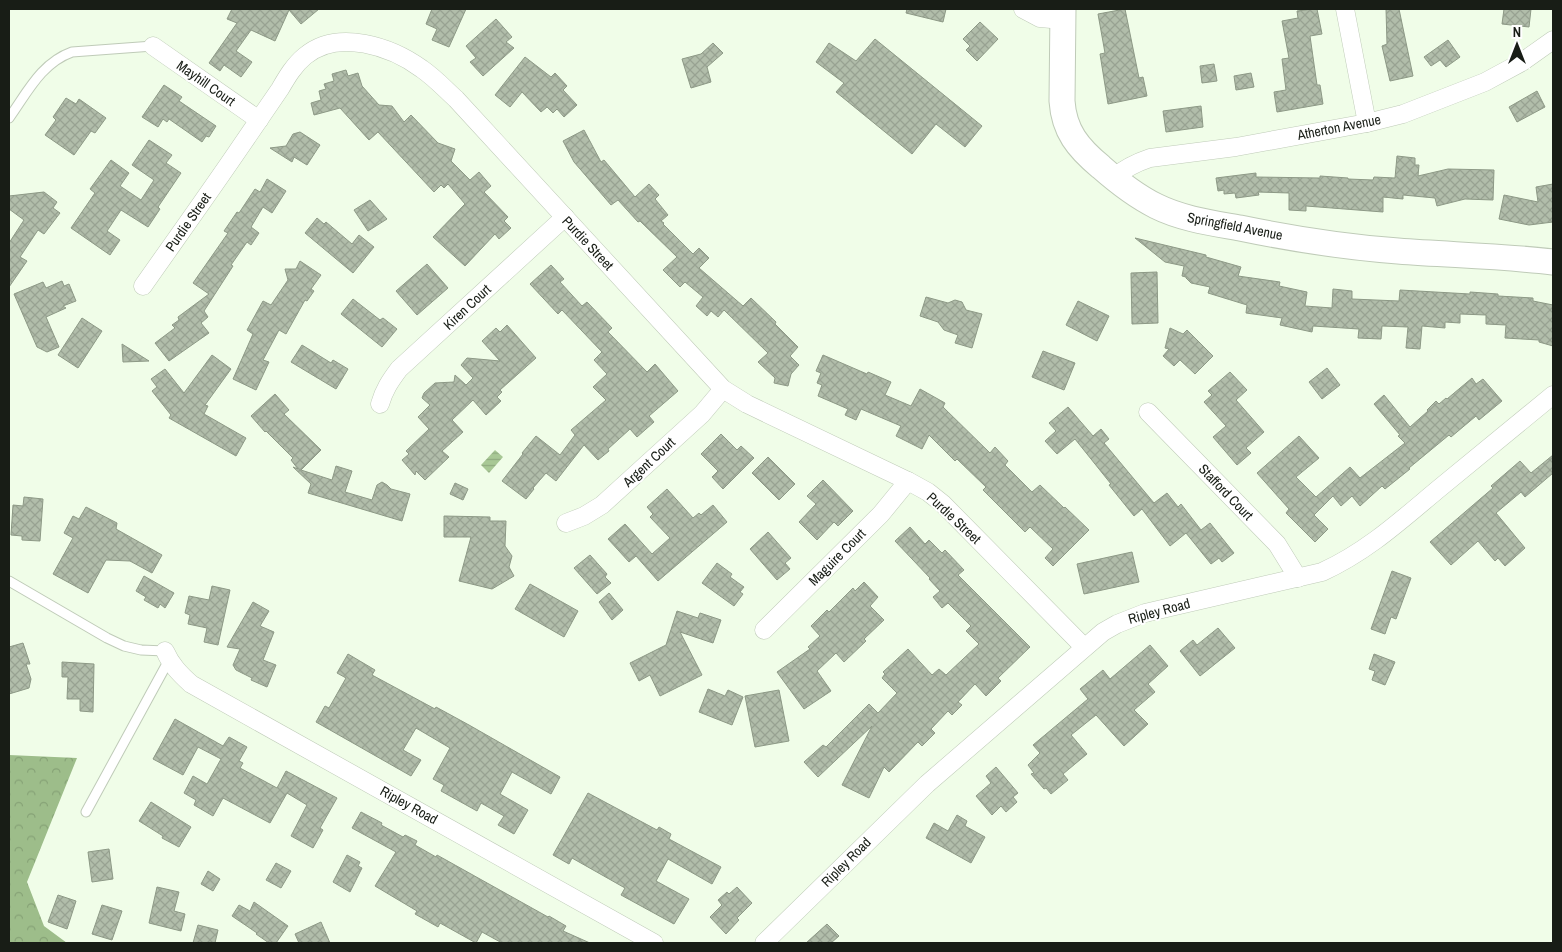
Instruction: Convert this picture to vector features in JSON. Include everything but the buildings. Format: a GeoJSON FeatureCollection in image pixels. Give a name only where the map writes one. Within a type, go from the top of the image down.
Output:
{"type":"FeatureCollection","features":[{"type":"Feature","properties":{"kind":"street"},"geometry":{"type":"LineString","coordinates":[[1023,9],[1040,18],[1063,14]]}},
{"type":"Feature","properties":{"kind":"street"},"geometry":{"type":"LineString","coordinates":[[1346,9],[1367,123]]}},
{"type":"Feature","properties":{"kind":"street","name":"Springfield Avenue"},"geometry":{"type":"LineString","coordinates":[[1063,14],[1062,101],[1066,124],[1075,141],[1088,156],[1139,198],[1178,215],[1268,234],[1355,247],[1553,262]]}},
{"type":"Feature","properties":{"kind":"street","name":"Atherton Avenue"},"geometry":{"type":"LineString","coordinates":[[1113,178],[1136,162],[1150,158],[1236,147],[1367,123],[1403,114],[1485,82],[1522,62],[1553,40]]}},
{"type":"Feature","properties":{"kind":"street","name":"Purdie Street"},"geometry":{"type":"LineString","coordinates":[[143,286],[294,67],[306,55],[320,47],[335,43],[352,42],[386,50],[422,69],[456,99],[724,389],[747,404],[928,492],[943,504],[1084,647]]}},
{"type":"Feature","properties":{"kind":"street","name":"Mayhill Court"},"geometry":{"type":"LineString","coordinates":[[153,46],[258,120]]}},
{"type":"Feature","properties":{"kind":"street","name":"Kiren Court"},"geometry":{"type":"LineString","coordinates":[[380,404],[390,380],[399,370],[565,218]]}},
{"type":"Feature","properties":{"kind":"street","name":"Argent Court"},"geometry":{"type":"LineString","coordinates":[[566,522],[584,516],[602,505],[702,414],[724,389]]}},
{"type":"Feature","properties":{"kind":"street","name":"Ripley Road"},"geometry":{"type":"LineString","coordinates":[[764,943],[926,784],[1103,632],[1130,618],[1322,572],[1339,564],[1362,551],[1396,525],[1553,394]]}},
{"type":"Feature","properties":{"kind":"street","name":"Stafford Court"},"geometry":{"type":"LineString","coordinates":[[1148,412],[1277,544],[1298,578]]}},
{"type":"Feature","properties":{"kind":"street","name":"Maguire Court"},"geometry":{"type":"LineString","coordinates":[[764,630],[881,514],[908,481]]}},
{"type":"Feature","properties":{"kind":"street","name":"Ripley Road"},"geometry":{"type":"LineString","coordinates":[[167,656],[191,684],[654,943]]}},
{"type":"Feature","properties":{"kind":"lane"},"geometry":{"type":"LineString","coordinates":[[9,118],[44,69],[62,56],[72,52],[153,46]]}},
{"type":"Feature","properties":{"kind":"lane"},"geometry":{"type":"LineString","coordinates":[[9,581],[107,638],[124,646],[167,656],[86,812]]}},
{"type":"Feature","properties":{"kind":"green space"},"geometry":{"type":"Polygon","coordinates":[[[9,755],[77,758],[27,882],[44,926],[67,943],[9,943],[9,755]]]}},
{"type":"Feature","properties":{"kind":"shaded area"},"geometry":{"type":"Polygon","coordinates":[[[495,450],[503,457],[489,473],[481,465],[495,450]]]}}]}
